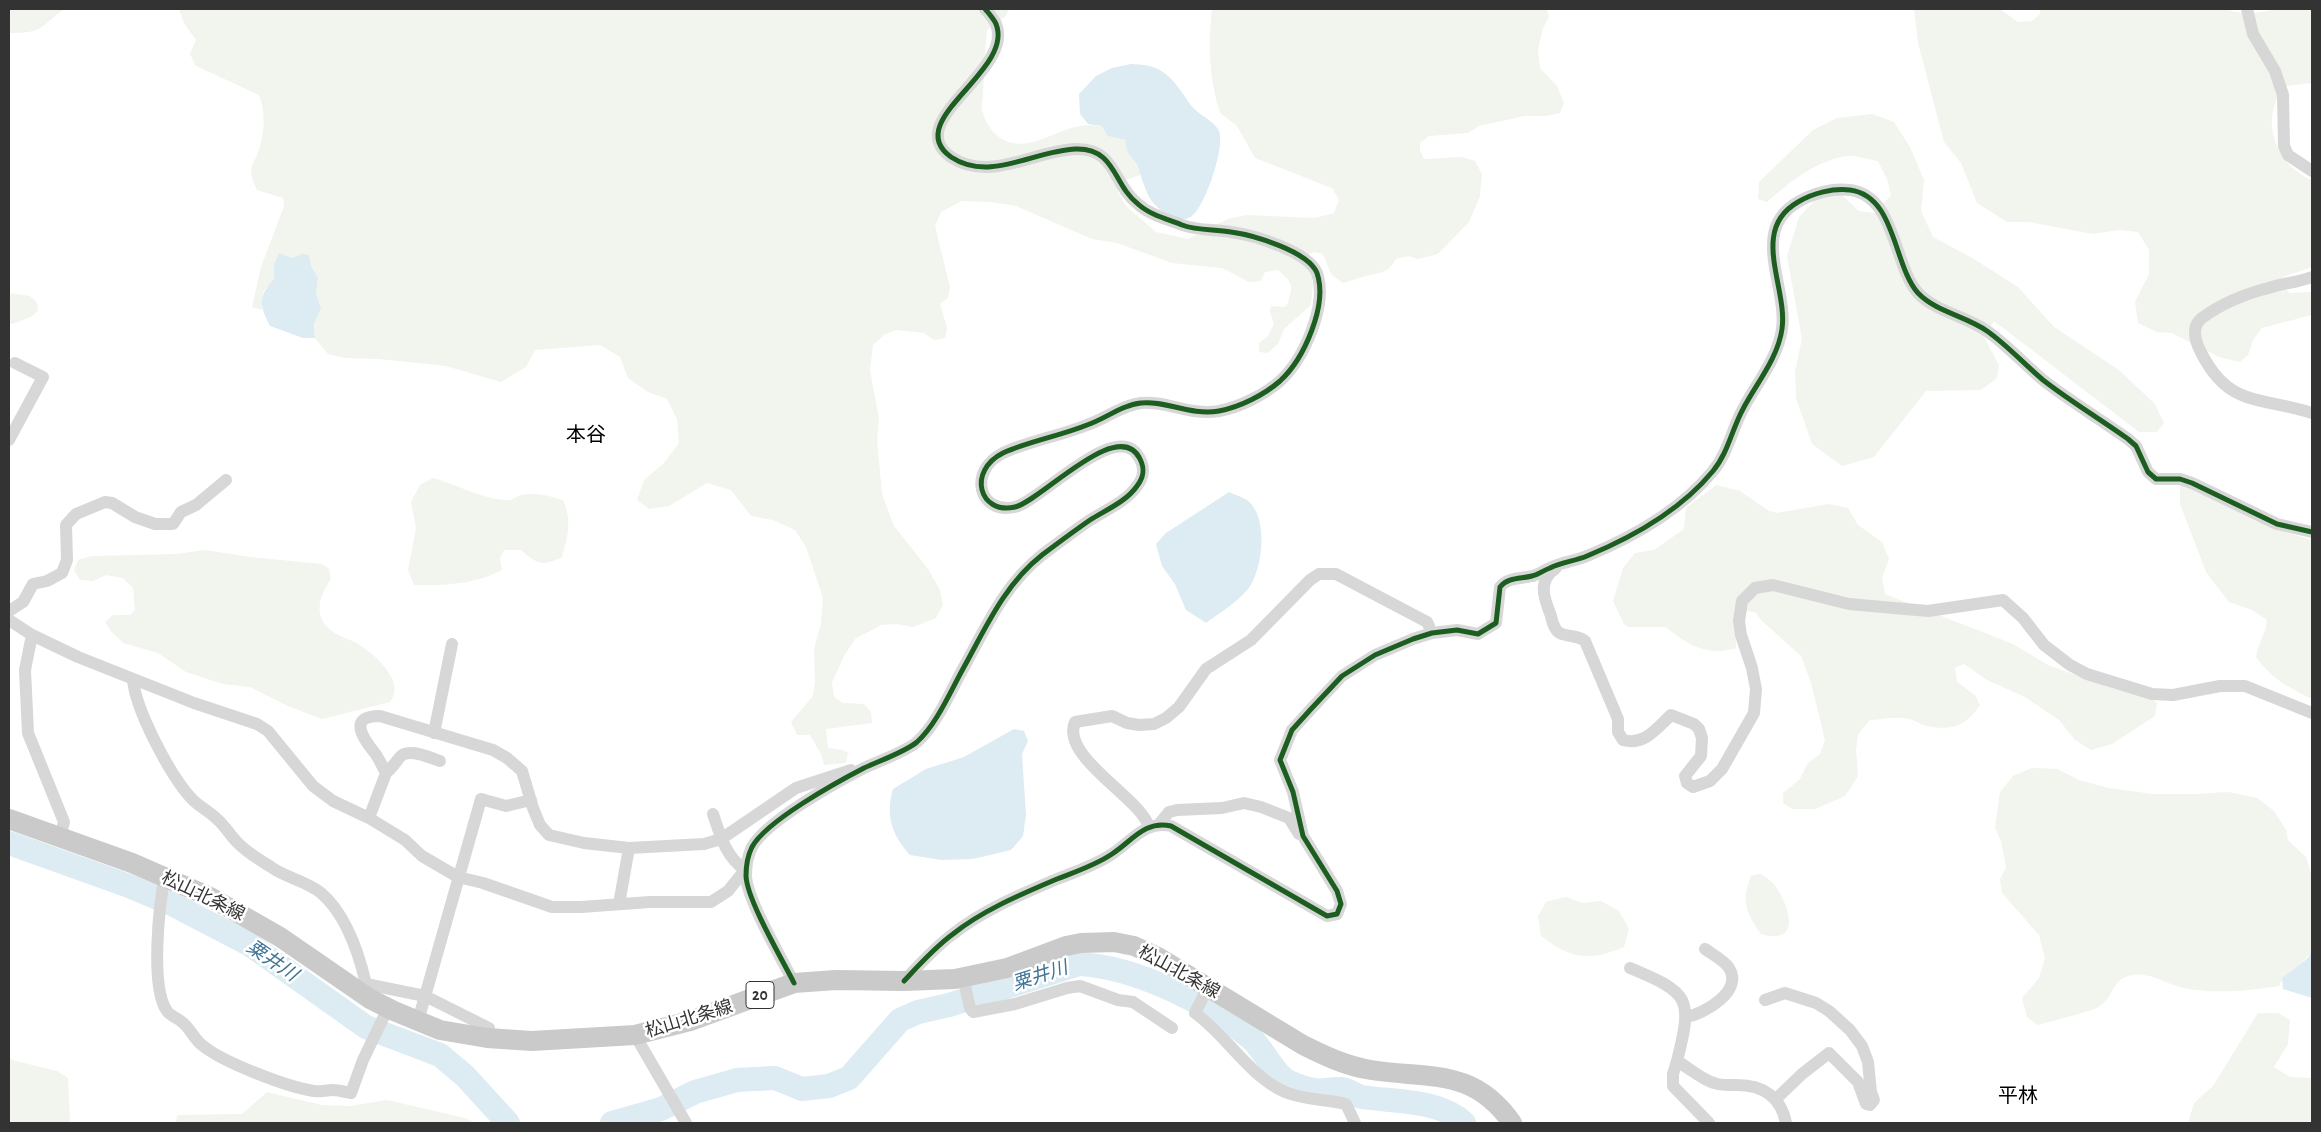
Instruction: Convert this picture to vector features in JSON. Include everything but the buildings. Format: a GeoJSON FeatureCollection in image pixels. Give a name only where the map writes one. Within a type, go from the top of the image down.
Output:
{"type":"FeatureCollection","features":[{"type":"Feature","properties":{"kind":"main road","name":"松山北条線"},"geometry":{"type":"LineString","coordinates":[[9,819],[60,836],[164,882],[210,897],[272,932],[363,989],[385,1012],[418,1021],[440,1030],[487,1038],[532,1041],[635,1035],[690,1021],[794,983],[836,980],[965,984],[1066,946],[1096,941],[1134,946],[1158,957],[1205,993],[1303,1045],[1345,1064],[1371,1070],[1432,1074],[1458,1080],[1478,1090],[1494,1103],[1512,1123]]}},
{"type":"Feature","properties":{"kind":"street"},"geometry":{"type":"LineString","coordinates":[[9,620],[32,635],[133,679],[257,724],[268,731],[313,786],[333,801],[369,818],[405,840],[422,856],[458,877],[484,883],[552,907],[711,902],[728,891],[745,870],[752,848],[762,834],[806,802],[861,770],[916,743],[939,713],[1003,596],[1018,578],[1037,559],[1055,545],[1132,493],[1143,478],[1142,462],[1134,451],[1123,447],[1108,447],[1094,454],[1025,503],[1009,509],[995,506],[985,496],[981,488],[981,476],[987,464],[1001,454],[1091,424],[1138,403],[1149,402],[1197,412],[1217,412],[1241,405],[1280,381],[1294,365],[1316,319],[1320,295],[1314,266],[1284,248],[1253,236],[1230,231],[1192,228],[1158,216],[1139,206],[1128,194],[1110,164],[1099,154],[1080,148],[1059,151],[1012,164],[990,166],[958,161],[946,153],[940,145],[937,136],[942,118],[958,97],[982,74],[996,49],[998,35],[996,21],[985,9]]}},
{"type":"Feature","properties":{"kind":"street"},"geometry":{"type":"LineString","coordinates":[[2247,9],[2252,34],[2275,71],[2281,90],[2284,111],[2284,146],[2288,155],[2312,172]]}},
{"type":"Feature","properties":{"kind":"street"},"geometry":{"type":"LineString","coordinates":[[1429,626],[1427,622],[1336,574],[1318,574],[1251,640],[1206,669],[1179,707],[1166,718],[1154,724],[1139,725],[1127,723],[1112,716],[1075,722],[1073,729],[1074,738],[1083,754],[1121,795],[1154,825],[1171,826],[1327,916],[1337,914],[1341,904],[1337,891],[1303,836],[1293,792],[1280,760],[1292,730],[1342,676],[1375,655],[1394,646],[1446,631],[1457,630],[1478,634],[1496,623],[1500,587],[1504,583],[1535,576],[1550,567],[1586,557],[1628,539],[1683,501],[1721,461],[1742,410],[1769,364],[1782,333],[1784,316],[1776,273],[1774,231],[1787,208],[1806,197],[1837,189],[1853,190],[1866,196],[1877,206],[1893,234],[1909,280],[1918,294],[1934,305],[1986,330],[2043,380],[2128,438],[2136,446],[2148,472],[2156,479],[2180,479],[2192,483],[2277,524],[2312,532]]}},
{"type":"Feature","properties":{"kind":"street"},"geometry":{"type":"LineString","coordinates":[[2312,277],[2271,287],[2234,300],[2200,319],[2195,332],[2201,352],[2212,371],[2223,384],[2234,392],[2263,403],[2312,413]]}},
{"type":"Feature","properties":{"kind":"street"},"geometry":{"type":"LineString","coordinates":[[9,440],[42,377],[15,363]]}},
{"type":"Feature","properties":{"kind":"street"},"geometry":{"type":"LineString","coordinates":[[9,611],[23,602],[33,584],[47,581],[62,572],[66,560],[66,525],[76,514],[105,502],[112,503],[135,517],[155,524],[173,524],[181,512],[196,505],[226,480]]}},
{"type":"Feature","properties":{"kind":"street"},"geometry":{"type":"LineString","coordinates":[[1564,563],[1548,574],[1544,583],[1543,595],[1556,630],[1562,634],[1580,637],[1585,641],[1618,719],[1618,732],[1623,740],[1633,742],[1643,740],[1671,715],[1694,724],[1699,729],[1702,738],[1700,756],[1685,776],[1687,782],[1693,787],[1710,781],[1722,769],[1754,713],[1756,689],[1739,621],[1742,601],[1755,588],[1773,585],[1849,604],[1928,611],[2003,600],[2023,618],[2044,645],[2070,665],[2087,674],[2152,694],[2174,695],[2220,686],[2245,686],[2312,713]]}},
{"type":"Feature","properties":{"kind":"street"},"geometry":{"type":"LineString","coordinates":[[1394,646],[1405,636],[1429,626],[1449,623],[1466,625],[1474,629],[1478,634]]}},
{"type":"Feature","properties":{"kind":"street"},"geometry":{"type":"LineString","coordinates":[[32,635],[25,670],[28,733],[64,822],[60,836]]}},
{"type":"Feature","properties":{"kind":"street"},"geometry":{"type":"LineString","coordinates":[[434,732],[452,644]]}},
{"type":"Feature","properties":{"kind":"street"},"geometry":{"type":"LineString","coordinates":[[133,679],[134,694],[148,727],[178,780],[191,798],[218,819],[239,844],[272,869],[322,893],[338,914],[362,964],[363,989],[425,996],[489,1028],[487,1038]]}},
{"type":"Feature","properties":{"kind":"street"},"geometry":{"type":"LineString","coordinates":[[386,773],[375,753],[364,742],[360,723],[364,718],[380,716],[492,750],[507,758],[522,770],[540,825],[549,835],[584,843],[629,848],[704,844],[721,839],[796,788],[839,772],[855,769],[861,770]]}},
{"type":"Feature","properties":{"kind":"street"},"geometry":{"type":"LineString","coordinates":[[369,818],[386,773],[397,763],[401,756],[408,753],[440,761]]}},
{"type":"Feature","properties":{"kind":"street"},"geometry":{"type":"LineString","coordinates":[[796,788],[806,802]]}},
{"type":"Feature","properties":{"kind":"street"},"geometry":{"type":"LineString","coordinates":[[418,1021],[481,799],[506,806],[531,800]]}},
{"type":"Feature","properties":{"kind":"street"},"geometry":{"type":"LineString","coordinates":[[904,981],[925,958],[953,933],[1027,892],[1112,855],[1169,812],[1222,808],[1244,803],[1261,807],[1289,818],[1296,832],[1303,836]]}},
{"type":"Feature","properties":{"kind":"street"},"geometry":{"type":"LineString","coordinates":[[713,814],[721,839],[737,864],[745,870],[748,888],[794,983]]}},
{"type":"Feature","properties":{"kind":"street"},"geometry":{"type":"LineString","coordinates":[[619,904],[629,848]]}},
{"type":"Feature","properties":{"kind":"street"},"geometry":{"type":"LineString","coordinates":[[164,882],[160,910],[158,980],[163,1001],[167,1011],[184,1023],[202,1045],[224,1058],[273,1079],[315,1091],[334,1089],[351,1093],[373,1036],[385,1012]]}},
{"type":"Feature","properties":{"kind":"street"},"geometry":{"type":"LineString","coordinates":[[1686,1017],[1699,1015],[1709,1010],[1732,986],[1733,977],[1729,967],[1705,949]]}},
{"type":"Feature","properties":{"kind":"street"},"geometry":{"type":"LineString","coordinates":[[1630,968],[1666,983],[1680,994],[1685,1005],[1686,1017],[1678,1061],[1673,1074],[1673,1086],[1709,1123]]}},
{"type":"Feature","properties":{"kind":"street"},"geometry":{"type":"LineString","coordinates":[[965,984],[970,1008],[973,1012],[986,1011],[1080,986],[1118,1000],[1133,1002],[1172,1028]]}},
{"type":"Feature","properties":{"kind":"street"},"geometry":{"type":"LineString","coordinates":[[1205,993],[1194,1013],[1213,1026],[1247,1064],[1284,1091],[1303,1098],[1346,1104],[1355,1123]]}},
{"type":"Feature","properties":{"kind":"street"},"geometry":{"type":"LineString","coordinates":[[1765,1000],[1785,993],[1816,1003],[1829,1011],[1850,1030],[1862,1046],[1868,1062],[1874,1100],[1870,1105],[1866,1104],[1858,1082],[1829,1053],[1802,1074],[1776,1099]]}},
{"type":"Feature","properties":{"kind":"street"},"geometry":{"type":"LineString","coordinates":[[635,1035],[684,1119]]}},
{"type":"Feature","properties":{"kind":"street"},"geometry":{"type":"LineString","coordinates":[[1678,1061],[1712,1083],[1755,1087],[1768,1092],[1776,1099],[1783,1110],[1786,1123]]}},
{"type":"Feature","properties":{"kind":"shaded area"},"geometry":{"type":"Polygon","coordinates":[[[9,9],[64,9],[40,28],[28,32],[9,33],[9,9]]]}},
{"type":"Feature","properties":{"kind":"shaded area"},"geometry":{"type":"Polygon","coordinates":[[[179,9],[1009,9],[1006,16],[987,30],[982,108],[989,127],[994,133],[1008,142],[1024,144],[1074,127],[1103,126],[1109,136],[1125,140],[1128,151],[1141,175],[1125,180],[1118,192],[1126,206],[1156,232],[1188,239],[1228,219],[1247,215],[1315,218],[1334,213],[1339,200],[1332,188],[1255,158],[1237,126],[1220,113],[1210,61],[1212,9],[1547,9],[1549,17],[1543,28],[1538,50],[1540,68],[1557,86],[1564,103],[1560,113],[1546,116],[1524,116],[1479,126],[1468,133],[1429,136],[1420,143],[1420,151],[1424,159],[1462,157],[1475,161],[1482,174],[1480,196],[1469,222],[1438,254],[1418,259],[1408,256],[1396,259],[1383,272],[1343,283],[1331,274],[1323,254],[1314,252],[1308,255],[1313,285],[1311,305],[1284,329],[1278,344],[1268,353],[1259,352],[1259,343],[1268,336],[1274,324],[1270,312],[1271,306],[1285,307],[1291,291],[1289,281],[1278,270],[1265,272],[1261,281],[1249,282],[1222,268],[1172,263],[1117,243],[1092,239],[1016,206],[990,202],[962,201],[941,212],[935,226],[950,287],[948,298],[940,304],[947,328],[945,338],[934,340],[924,333],[896,330],[884,335],[873,345],[870,370],[879,419],[877,440],[882,494],[894,526],[928,569],[940,590],[943,605],[936,618],[913,627],[896,624],[881,625],[855,639],[844,656],[832,682],[834,697],[843,703],[864,704],[871,712],[872,723],[826,729],[828,748],[848,753],[846,763],[824,765],[821,754],[810,735],[797,735],[791,722],[813,696],[815,681],[814,649],[821,623],[823,598],[806,547],[795,530],[773,520],[751,516],[731,490],[707,483],[669,506],[649,509],[637,500],[644,480],[664,463],[679,443],[677,419],[667,399],[648,392],[628,378],[620,357],[600,345],[535,350],[526,367],[501,382],[446,366],[379,359],[345,358],[328,354],[315,338],[314,324],[321,308],[316,293],[318,278],[311,266],[309,255],[292,258],[279,253],[274,264],[274,279],[263,292],[262,310],[252,307],[261,267],[284,206],[283,198],[257,190],[253,181],[251,169],[259,150],[264,124],[262,107],[259,95],[196,66],[190,54],[196,40],[184,23],[179,9]]]}},
{"type":"Feature","properties":{"kind":"shaded area"},"geometry":{"type":"Polygon","coordinates":[[[1914,9],[2000,9],[2018,22],[2032,21],[2040,14],[2040,9],[2229,9],[2250,14],[2278,9],[2312,9],[2312,83],[2287,86],[2276,101],[2272,125],[2278,148],[2284,158],[2292,167],[2312,180],[2312,267],[2283,277],[2284,287],[2290,293],[2312,292],[2312,315],[2262,328],[2253,340],[2248,355],[2240,362],[2219,357],[2172,333],[2157,332],[2138,323],[2135,302],[2149,274],[2149,250],[2138,232],[2118,230],[2093,234],[2029,222],[2007,222],[1977,203],[1961,163],[1944,142],[1918,43],[1914,9]]]}},
{"type":"Feature","properties":{"kind":"shaded area"},"geometry":{"type":"Polygon","coordinates":[[[1131,64],[1160,70],[1173,80],[1193,108],[1212,122],[1218,129],[1220,147],[1214,173],[1199,208],[1188,218],[1175,218],[1156,206],[1148,195],[1137,166],[1127,151],[1125,140],[1108,136],[1102,126],[1088,124],[1080,114],[1079,94],[1096,76],[1112,68],[1131,64]]]}},
{"type":"Feature","properties":{"kind":"shaded area"},"geometry":{"type":"Polygon","coordinates":[[[1872,114],[1894,122],[1910,147],[1924,180],[1921,211],[1933,237],[1974,259],[2018,287],[2054,327],[2119,370],[2155,404],[2164,423],[2157,432],[2139,432],[1994,321],[1984,337],[1999,365],[1997,378],[1981,390],[1926,391],[1874,457],[1842,466],[1812,444],[1796,398],[1795,371],[1802,339],[1787,256],[1799,217],[1821,194],[1839,192],[1859,211],[1875,213],[1891,195],[1887,179],[1878,161],[1855,156],[1835,159],[1814,167],[1794,180],[1767,202],[1758,199],[1759,182],[1813,130],[1837,118],[1872,114]]]}},
{"type":"Feature","properties":{"kind":"shaded area"},"geometry":{"type":"Polygon","coordinates":[[[279,253],[292,258],[302,254],[309,255],[311,266],[318,278],[316,293],[321,308],[314,324],[315,338],[303,338],[270,326],[266,318],[262,306],[263,296],[274,279],[274,264],[279,253]]]}},
{"type":"Feature","properties":{"kind":"shaded area"},"geometry":{"type":"Polygon","coordinates":[[[9,293],[30,296],[37,303],[38,311],[31,317],[12,324],[9,323],[9,293]]]}},
{"type":"Feature","properties":{"kind":"shaded area"},"geometry":{"type":"Polygon","coordinates":[[[433,478],[480,495],[498,499],[509,500],[521,495],[537,494],[563,500],[566,507],[568,528],[562,557],[544,563],[536,561],[521,550],[504,550],[500,558],[502,570],[492,575],[459,583],[414,585],[408,570],[416,528],[411,502],[420,485],[433,478]]]}},
{"type":"Feature","properties":{"kind":"shaded area"},"geometry":{"type":"Polygon","coordinates":[[[2180,484],[2275,529],[2312,540],[2312,699],[2281,682],[2256,657],[2267,620],[2252,610],[2229,602],[2206,572],[2180,504],[2180,484]]]}},
{"type":"Feature","properties":{"kind":"shaded area"},"geometry":{"type":"Polygon","coordinates":[[[1716,485],[1740,491],[1769,511],[1777,513],[1829,504],[1848,508],[1858,525],[1882,542],[1889,559],[1882,578],[1885,594],[2013,644],[2048,665],[2114,689],[2148,696],[2157,703],[2155,716],[2112,744],[2091,750],[2075,740],[2059,720],[2025,697],[1987,680],[1964,664],[1955,668],[1957,682],[1975,695],[1980,705],[1969,718],[1958,725],[1944,728],[1925,725],[1905,718],[1870,720],[1858,734],[1856,750],[1858,776],[1845,796],[1815,809],[1792,809],[1783,803],[1783,793],[1800,779],[1808,763],[1820,754],[1825,740],[1811,683],[1801,656],[1762,621],[1756,613],[1748,611],[1735,622],[1736,648],[1716,651],[1698,648],[1666,627],[1628,627],[1624,624],[1613,601],[1623,568],[1635,553],[1654,550],[1684,529],[1686,508],[1716,485]]]}},
{"type":"Feature","properties":{"kind":"shaded area"},"geometry":{"type":"Polygon","coordinates":[[[1229,492],[1247,500],[1259,518],[1261,530],[1260,557],[1253,580],[1244,594],[1206,623],[1186,610],[1175,584],[1162,566],[1156,544],[1166,533],[1229,492]]]}},
{"type":"Feature","properties":{"kind":"shaded area"},"geometry":{"type":"Polygon","coordinates":[[[205,550],[250,557],[322,564],[329,569],[331,579],[321,598],[321,618],[331,630],[363,647],[385,667],[393,680],[394,687],[394,693],[390,702],[322,719],[288,706],[250,687],[223,684],[186,672],[158,653],[123,643],[110,630],[105,622],[113,615],[130,615],[135,610],[133,588],[123,578],[106,575],[93,581],[80,580],[74,570],[78,560],[92,556],[178,554],[205,550]]]}},
{"type":"Feature","properties":{"kind":"shaded area"},"geometry":{"type":"Polygon","coordinates":[[[1014,729],[1024,731],[1028,741],[1022,754],[1026,815],[1023,836],[1011,850],[973,859],[941,860],[910,855],[899,840],[892,825],[890,808],[893,789],[926,769],[964,757],[1014,729]]]}},
{"type":"Feature","properties":{"kind":"shaded area"},"geometry":{"type":"Polygon","coordinates":[[[2032,768],[2057,769],[2079,780],[2109,788],[2153,794],[2228,792],[2257,798],[2274,811],[2286,830],[2288,840],[2306,857],[2312,876],[2312,950],[2309,955],[2282,980],[2279,986],[2256,989],[2231,991],[2195,990],[2183,988],[2145,975],[2132,975],[2120,980],[2105,1002],[2100,1006],[2080,1014],[2038,1025],[2027,1017],[2022,998],[2039,978],[2045,958],[2039,935],[2002,893],[2000,879],[2006,868],[2001,841],[1995,828],[2000,792],[2013,776],[2032,768]]]}},
{"type":"Feature","properties":{"kind":"shaded area"},"geometry":{"type":"Polygon","coordinates":[[[1760,874],[1770,880],[1777,888],[1788,912],[1788,928],[1784,933],[1777,936],[1761,934],[1752,920],[1747,906],[1746,893],[1751,876],[1760,874]]]}},
{"type":"Feature","properties":{"kind":"shaded area"},"geometry":{"type":"Polygon","coordinates":[[[1566,897],[1582,903],[1601,901],[1619,911],[1629,929],[1624,947],[1600,955],[1581,956],[1562,950],[1541,936],[1538,916],[1546,902],[1566,897]]]}},
{"type":"Feature","properties":{"kind":"shaded area"},"geometry":{"type":"Polygon","coordinates":[[[2312,950],[2312,998],[2283,989],[2282,978],[2308,958],[2312,950]]]}},
{"type":"Feature","properties":{"kind":"shaded area"},"geometry":{"type":"Polygon","coordinates":[[[2258,1013],[2278,1013],[2290,1020],[2288,1044],[2274,1067],[2290,1077],[2312,1078],[2312,1123],[2188,1123],[2194,1103],[2213,1086],[2258,1013]]]}},
{"type":"Feature","properties":{"kind":"shaded area"},"geometry":{"type":"Polygon","coordinates":[[[9,1056],[12,1060],[57,1071],[68,1078],[70,1123],[9,1123],[9,1056]]]}},
{"type":"Feature","properties":{"kind":"shaded area"},"geometry":{"type":"Polygon","coordinates":[[[267,1092],[322,1105],[350,1106],[387,1100],[465,1118],[476,1123],[176,1123],[177,1115],[242,1114],[267,1092]]]}},
{"type":"Feature","properties":{"kind":"waterway","name":"粟井川"},"geometry":{"type":"LineString","coordinates":[[9,843],[129,886],[174,905],[249,944],[366,1027],[440,1055],[465,1076],[508,1123]]}},
{"type":"Feature","properties":{"kind":"waterway","name":"粟井川"},"geometry":{"type":"LineString","coordinates":[[612,1123],[661,1109],[695,1092],[737,1080],[775,1078],[802,1089],[829,1086],[849,1078],[900,1020],[918,1012],[949,1005],[1079,964],[1124,972],[1170,989],[1193,1000],[1252,1039],[1279,1075],[1304,1088],[1321,1091],[1341,1089],[1362,1097],[1429,1106],[1453,1115],[1464,1123]]}},
{"type":"Feature","properties":{"kind":"cycle path"},"geometry":{"type":"LineString","coordinates":[[794,983],[758,914],[748,887],[746,869],[752,847],[760,837],[786,814],[820,792],[864,768],[899,753],[917,742],[931,726],[997,607],[1017,579],[1042,555],[1090,520],[1128,496],[1139,483],[1143,473],[1143,466],[1140,459],[1130,448],[1115,447],[1098,453],[1079,464],[1027,501],[1015,507],[1003,508],[993,504],[986,498],[982,490],[981,480],[985,470],[992,461],[1003,453],[1077,429],[1134,404],[1150,403],[1208,412],[1227,409],[1259,396],[1280,381],[1297,359],[1312,331],[1319,300],[1320,286],[1317,273],[1312,265],[1303,258],[1266,240],[1231,232],[1188,227],[1153,214],[1130,196],[1107,161],[1099,154],[1089,150],[1060,151],[1013,163],[981,167],[966,164],[951,157],[939,143],[939,128],[948,111],[990,60],[997,42],[996,24],[985,9]]}},
{"type":"Feature","properties":{"kind":"cycle path"},"geometry":{"type":"LineString","coordinates":[[904,981],[927,956],[977,917],[1017,897],[1099,862],[1139,833],[1154,826],[1171,826],[1327,916],[1337,914],[1341,904],[1337,891],[1303,836],[1293,792],[1280,760],[1292,730],[1342,676],[1375,655],[1432,633],[1457,630],[1478,634],[1496,623],[1500,587],[1507,581],[1534,575],[1582,558],[1622,540],[1671,510],[1700,485],[1713,471],[1722,457],[1739,417],[1766,370],[1780,340],[1782,313],[1773,243],[1776,228],[1783,214],[1798,202],[1817,194],[1850,190],[1865,195],[1877,205],[1892,233],[1903,266],[1918,293],[1933,305],[1970,321],[1987,331],[2002,342],[2043,380],[2128,439],[2136,446],[2148,472],[2156,479],[2180,479],[2192,483],[2277,524],[2312,532]]}},
{"type":"Feature","properties":{"kind":"district","name":"本谷"},"geometry":{"type":"Point","coordinates":[586,435]}},
{"type":"Feature","properties":{"kind":"district","name":"平林"},"geometry":{"type":"Point","coordinates":[2018,1096]}}]}
